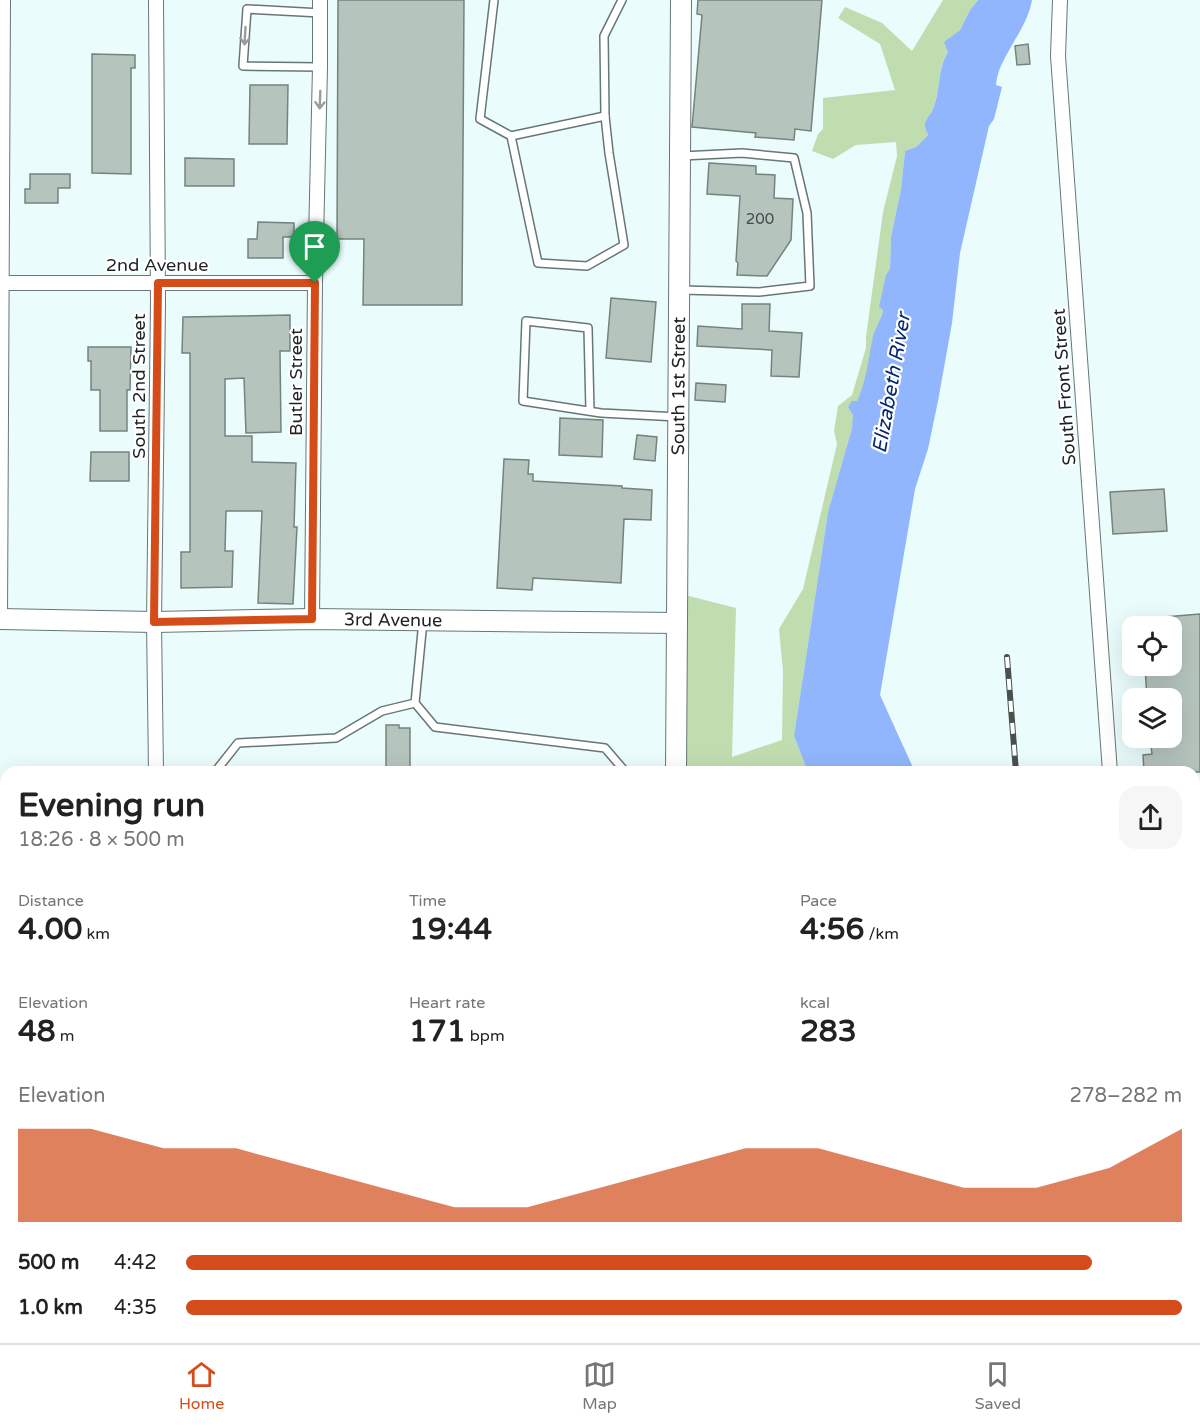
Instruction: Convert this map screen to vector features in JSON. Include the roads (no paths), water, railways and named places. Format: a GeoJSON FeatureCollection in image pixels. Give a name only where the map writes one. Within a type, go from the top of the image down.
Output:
{"type":"FeatureCollection","features":[{"type":"Feature","properties":{"kind":"street"},"geometry":{"type":"LineString","coordinates":[[0,619],[3,0]]}},
{"type":"Feature","properties":{"kind":"street","name":"South 2nd Street"},"geometry":{"type":"LineString","coordinates":[[156,0],[158,283],[154,622],[156,766]]}},
{"type":"Feature","properties":{"kind":"street","name":"South 1st Street"},"geometry":{"type":"LineString","coordinates":[[675,766],[681,0]]}},
{"type":"Feature","properties":{"kind":"street","name":"South Front Street"},"geometry":{"type":"LineString","coordinates":[[1060,0],[1058,56],[1110,766]]}},
{"type":"Feature","properties":{"kind":"street","name":"Butler Street"},"geometry":{"type":"LineString","coordinates":[[312,619],[320,6]]}},
{"type":"Feature","properties":{"kind":"street","name":"2nd Avenue"},"geometry":{"type":"LineString","coordinates":[[1,283],[315,283]]}},
{"type":"Feature","properties":{"kind":"street","name":"3rd Avenue"},"geometry":{"type":"LineString","coordinates":[[0,619],[154,622],[312,619],[677,622]]}},
{"type":"Feature","properties":{"kind":"lane"},"geometry":{"type":"LineString","coordinates":[[495,0],[480,118],[511,136],[605,116]]}},
{"type":"Feature","properties":{"kind":"lane"},"geometry":{"type":"LineString","coordinates":[[511,136],[538,263],[587,266],[624,245],[605,116],[604,36],[622,0]]}},
{"type":"Feature","properties":{"kind":"lane"},"geometry":{"type":"LineString","coordinates":[[320,6],[246,9],[243,66],[320,67]]}},
{"type":"Feature","properties":{"kind":"lane"},"geometry":{"type":"LineString","coordinates":[[679,290],[759,292],[810,286],[807,213],[794,158],[742,153],[680,156]]}},
{"type":"Feature","properties":{"kind":"lane"},"geometry":{"type":"LineString","coordinates":[[590,411],[588,328],[526,321],[523,401],[590,411],[678,417]]}},
{"type":"Feature","properties":{"kind":"lane"},"geometry":{"type":"LineString","coordinates":[[423,621],[415,702],[435,727],[605,747],[620,766]]}},
{"type":"Feature","properties":{"kind":"lane"},"geometry":{"type":"LineString","coordinates":[[220,766],[238,743],[336,738],[382,711],[415,702]]}},
{"type":"Feature","properties":{"kind":"water","name":"Elizabeth River"},"geometry":{"type":"Polygon","coordinates":[[[978,0],[1032,0],[1025,22],[998,75],[996,85],[1002,87],[994,119],[989,126],[960,253],[952,323],[938,401],[928,449],[915,489],[880,695],[912,766],[806,766],[794,736],[828,512],[852,428],[853,415],[848,407],[852,401],[857,401],[860,393],[873,336],[883,310],[879,307],[886,275],[890,269],[891,237],[901,189],[905,151],[916,147],[928,135],[925,124],[935,102],[942,65],[948,52],[944,42],[960,30],[978,0]]]}},
{"type":"Feature","properties":{"kind":"railway"},"geometry":{"type":"LineString","coordinates":[[1007,657],[1016,766]]}}]}
